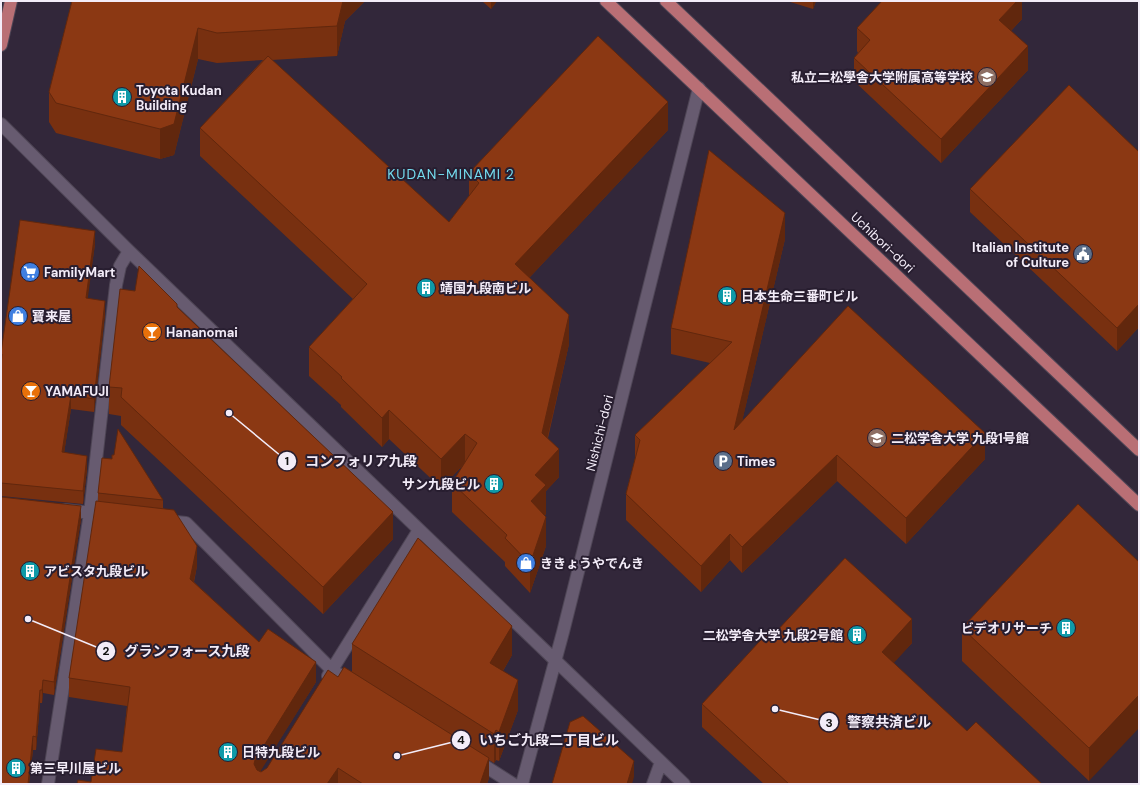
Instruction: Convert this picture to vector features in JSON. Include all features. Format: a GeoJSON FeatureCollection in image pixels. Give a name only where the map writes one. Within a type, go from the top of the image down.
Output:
{"type":"FeatureCollection","features":[{"type":"Feature","properties":{"kind":"main road"},"geometry":{"type":"LineString","coordinates":[[1,46],[11,1]]}},
{"type":"Feature","properties":{"kind":"main road","name":"Uchibori-dori"},"geometry":{"type":"LineString","coordinates":[[606,1],[1139,504]]}},
{"type":"Feature","properties":{"kind":"main road","name":"Uchibori-dori"},"geometry":{"type":"LineString","coordinates":[[666,1],[1139,450]]}},
{"type":"Feature","properties":{"kind":"street","name":"Nishichi-dori"},"geometry":{"type":"LineString","coordinates":[[522,784],[555,662],[699,88]]}},
{"type":"Feature","properties":{"kind":"street"},"geometry":{"type":"LineString","coordinates":[[1,124],[129,251],[555,662],[684,784]]}},
{"type":"Feature","properties":{"kind":"street"},"geometry":{"type":"LineString","coordinates":[[48,784],[90,513],[116,285],[120,266],[129,251]]}},
{"type":"Feature","properties":{"kind":"street"},"geometry":{"type":"LineString","coordinates":[[53,509],[119,516]]}},
{"type":"Feature","properties":{"kind":"street"},"geometry":{"type":"LineString","coordinates":[[156,520],[186,523],[332,670],[366,691]]}},
{"type":"Feature","properties":{"kind":"street"},"geometry":{"type":"LineString","coordinates":[[324,683],[419,530]]}},
{"type":"Feature","properties":{"kind":"street"},"geometry":{"type":"LineString","coordinates":[[466,754],[513,784]]}},
{"type":"Feature","properties":{"kind":"street"},"geometry":{"type":"LineString","coordinates":[[653,784],[661,762]]}},
{"type":"Feature","properties":{"kind":"building","name":"Toyota Kudan Building"},"geometry":{"type":"Polygon","coordinates":[[[72,1],[343,1],[337,26],[217,33],[198,28],[174,124],[160,129],[56,103],[49,92],[72,1]]]}},
{"type":"Feature","properties":{"kind":"building"},"geometry":{"type":"Polygon","coordinates":[[[882,1],[1017,1],[999,20],[1028,46],[941,139],[854,58],[870,40],[857,28],[882,1]]]}},
{"type":"Feature","properties":{"kind":"building"},"geometry":{"type":"Polygon","coordinates":[[[598,36],[668,102],[515,264],[569,315],[542,433],[559,449],[535,475],[546,485],[531,501],[546,517],[530,564],[505,538],[507,535],[452,483],[477,443],[465,434],[441,459],[389,410],[382,418],[341,378],[342,377],[309,347],[367,284],[200,128],[268,56],[449,222],[479,183],[469,173],[598,36]]]}},
{"type":"Feature","properties":{"kind":"building"},"geometry":{"type":"Polygon","coordinates":[[[1069,85],[1139,152],[1139,304],[1117,328],[970,189],[1069,85]]]}},
{"type":"Feature","properties":{"kind":"building"},"geometry":{"type":"Polygon","coordinates":[[[709,150],[785,213],[734,430],[848,306],[985,433],[906,518],[837,455],[742,547],[730,534],[701,566],[626,494],[640,440],[635,435],[732,342],[671,328],[709,150]]]}},
{"type":"Feature","properties":{"kind":"building"},"geometry":{"type":"Polygon","coordinates":[[[20,220],[95,231],[86,298],[105,301],[94,399],[71,395],[62,452],[87,456],[83,491],[1,483],[1,353],[20,220]]]}},
{"type":"Feature","properties":{"kind":"building"},"geometry":{"type":"Polygon","coordinates":[[[139,266],[177,304],[177,307],[393,512],[323,587],[121,397],[122,388],[109,387],[120,289],[135,291],[139,266]]]}},
{"type":"Feature","properties":{"kind":"building"},"geometry":{"type":"Polygon","coordinates":[[[118,429],[163,500],[98,493],[102,458],[112,459],[118,429]]]}},
{"type":"Feature","properties":{"kind":"building"},"geometry":{"type":"Polygon","coordinates":[[[1,497],[81,506],[54,682],[43,680],[42,690],[40,690],[36,737],[33,736],[28,784],[1,784],[1,497]]]}},
{"type":"Feature","properties":{"kind":"building"},"geometry":{"type":"Polygon","coordinates":[[[96,501],[174,510],[197,546],[190,579],[259,642],[268,629],[316,662],[255,760],[254,764],[257,770],[261,772],[267,768],[328,670],[338,677],[344,667],[489,758],[480,784],[363,784],[338,768],[327,784],[77,784],[78,780],[91,782],[96,749],[122,752],[130,687],[69,678],[96,501]]]}},
{"type":"Feature","properties":{"kind":"building","name":"ビデオリサーチ"},"geometry":{"type":"Polygon","coordinates":[[[1078,504],[1139,562],[1139,695],[1089,748],[962,628],[1078,504]]]}},
{"type":"Feature","properties":{"kind":"building"},"geometry":{"type":"Polygon","coordinates":[[[418,538],[512,626],[490,663],[518,680],[499,732],[496,730],[494,734],[352,644],[418,538]]]}},
{"type":"Feature","properties":{"kind":"building"},"geometry":{"type":"Polygon","coordinates":[[[845,558],[912,619],[882,652],[967,731],[976,722],[1042,784],[789,784],[702,704],[770,630],[774,634],[845,558]]]}},
{"type":"Feature","properties":{"kind":"building"},"geometry":{"type":"Polygon","coordinates":[[[583,716],[634,761],[627,784],[552,784],[570,722],[583,716]]]}},
{"type":"Feature","properties":{"kind":"place","name":"私立二松學舎大学附属高等学校"},"geometry":{"type":"Point","coordinates":[987,77]}},
{"type":"Feature","properties":{"kind":"place","name":"Toyota Kudan Building"},"geometry":{"type":"Point","coordinates":[122,97]}},
{"type":"Feature","properties":{"kind":"place","name":"Italian Institute of Culture"},"geometry":{"type":"Point","coordinates":[1083,254]}},
{"type":"Feature","properties":{"kind":"place","name":"FamilyMart"},"geometry":{"type":"Point","coordinates":[30,272]}},
{"type":"Feature","properties":{"kind":"place","name":"靖国九段南ビル"},"geometry":{"type":"Point","coordinates":[426,288]}},
{"type":"Feature","properties":{"kind":"place","name":"日本生命三番町ビル"},"geometry":{"type":"Point","coordinates":[727,296]}},
{"type":"Feature","properties":{"kind":"place","name":"寶来屋"},"geometry":{"type":"Point","coordinates":[18,316]}},
{"type":"Feature","properties":{"kind":"place","name":"Hananomai"},"geometry":{"type":"Point","coordinates":[152,332]}},
{"type":"Feature","properties":{"kind":"place","name":"YAMAFUJI"},"geometry":{"type":"Point","coordinates":[31,391]}},
{"type":"Feature","properties":{"kind":"place","name":"コンフォリア九段"},"geometry":{"type":"Point","coordinates":[229,413]}},
{"type":"Feature","properties":{"kind":"place","name":"二松学舎大学 九段1号館"},"geometry":{"type":"Point","coordinates":[877,438]}},
{"type":"Feature","properties":{"kind":"place","name":"Times"},"geometry":{"type":"Point","coordinates":[723,461]}},
{"type":"Feature","properties":{"kind":"place","name":"サン九段ビル"},"geometry":{"type":"Point","coordinates":[494,484]}},
{"type":"Feature","properties":{"kind":"place","name":"ききょうやでんき"},"geometry":{"type":"Point","coordinates":[526,563]}},
{"type":"Feature","properties":{"kind":"place","name":"アビスタ九段ビル"},"geometry":{"type":"Point","coordinates":[30,571]}},
{"type":"Feature","properties":{"kind":"place","name":"グランフォース九段"},"geometry":{"type":"Point","coordinates":[28,619]}},
{"type":"Feature","properties":{"kind":"place","name":"ビデオリサーチ"},"geometry":{"type":"Point","coordinates":[1066,628]}},
{"type":"Feature","properties":{"kind":"place","name":"二松学舎大学 九段2号館"},"geometry":{"type":"Point","coordinates":[857,635]}},
{"type":"Feature","properties":{"kind":"place","name":"警察共済ビル"},"geometry":{"type":"Point","coordinates":[775,709]}},
{"type":"Feature","properties":{"kind":"place","name":"日特九段ビル"},"geometry":{"type":"Point","coordinates":[228,752]}},
{"type":"Feature","properties":{"kind":"place","name":"いちご九段二丁目ビル"},"geometry":{"type":"Point","coordinates":[397,756]}},
{"type":"Feature","properties":{"kind":"place","name":"第三早川屋ビル"},"geometry":{"type":"Point","coordinates":[16,768]}},
{"type":"Feature","properties":{"kind":"district","name":"KUDAN-MINAMI 2"},"geometry":{"type":"Point","coordinates":[451,174]}}]}
